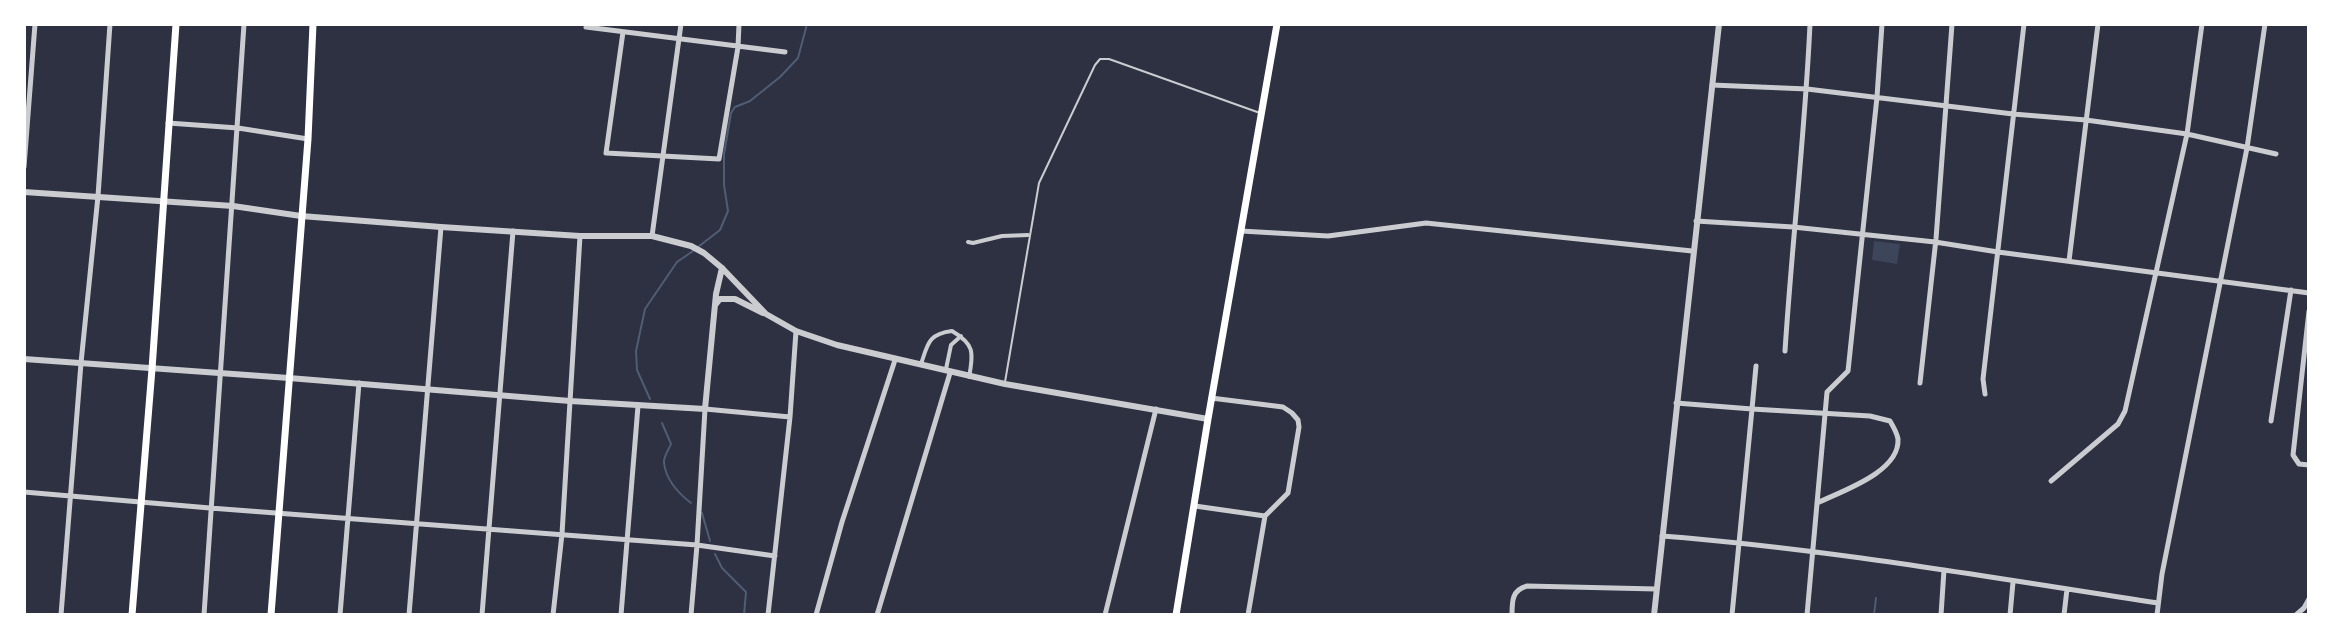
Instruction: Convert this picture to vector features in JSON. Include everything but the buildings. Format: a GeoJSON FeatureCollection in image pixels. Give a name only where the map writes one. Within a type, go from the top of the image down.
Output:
{"type":"FeatureCollection","features":[{"type":"Feature","properties":{"kind":"main road"},"geometry":{"type":"LineString","coordinates":[[132,615],[176,24]]}},
{"type":"Feature","properties":{"kind":"main road"},"geometry":{"type":"LineString","coordinates":[[271,615],[308,139],[313,24]]}},
{"type":"Feature","properties":{"kind":"main road"},"geometry":{"type":"LineString","coordinates":[[1176,615],[1277,24]]}},
{"type":"Feature","properties":{"kind":"street"},"geometry":{"type":"LineString","coordinates":[[24,167],[35,24]]}},
{"type":"Feature","properties":{"kind":"street"},"geometry":{"type":"LineString","coordinates":[[61,615],[110,24]]}},
{"type":"Feature","properties":{"kind":"street"},"geometry":{"type":"LineString","coordinates":[[204,615],[244,24]]}},
{"type":"Feature","properties":{"kind":"street"},"geometry":{"type":"LineString","coordinates":[[652,236],[681,24]]}},
{"type":"Feature","properties":{"kind":"street"},"geometry":{"type":"LineString","coordinates":[[623,32],[606,153],[719,159],[739,24]]}},
{"type":"Feature","properties":{"kind":"street"},"geometry":{"type":"LineString","coordinates":[[1654,615],[1719,24]]}},
{"type":"Feature","properties":{"kind":"street"},"geometry":{"type":"LineString","coordinates":[[1785,351],[1810,24]]}},
{"type":"Feature","properties":{"kind":"street"},"geometry":{"type":"LineString","coordinates":[[1807,615],[1823,414],[1827,392],[1848,371],[1882,24]]}},
{"type":"Feature","properties":{"kind":"street"},"geometry":{"type":"LineString","coordinates":[[1920,383],[1935,242],[1952,24]]}},
{"type":"Feature","properties":{"kind":"street"},"geometry":{"type":"LineString","coordinates":[[1985,394],[1983,379],[2024,24]]}},
{"type":"Feature","properties":{"kind":"street"},"geometry":{"type":"LineString","coordinates":[[2069,261],[2098,24]]}},
{"type":"Feature","properties":{"kind":"street"},"geometry":{"type":"LineString","coordinates":[[2051,481],[2118,424],[2125,411],[2187,134],[2202,24]]}},
{"type":"Feature","properties":{"kind":"street"},"geometry":{"type":"LineString","coordinates":[[2157,615],[2247,148],[2265,24]]}},
{"type":"Feature","properties":{"kind":"street"},"geometry":{"type":"LineString","coordinates":[[586,27],[612,27],[623,32],[785,52]]}},
{"type":"Feature","properties":{"kind":"street"},"geometry":{"type":"LineString","coordinates":[[1712,85],[1807,89],[2086,120],[2187,134],[2276,154]]}},
{"type":"Feature","properties":{"kind":"street"},"geometry":{"type":"LineString","coordinates":[[168,123],[238,128],[308,139]]}},
{"type":"Feature","properties":{"kind":"street"},"geometry":{"type":"LineString","coordinates":[[24,192],[163,200],[301,216],[441,227],[580,236],[652,236],[691,246],[704,253],[766,314]]}},
{"type":"Feature","properties":{"kind":"street"},"geometry":{"type":"LineString","coordinates":[[1696,221],[1793,227],[1935,242],[2309,293]]}},
{"type":"Feature","properties":{"kind":"street"},"geometry":{"type":"LineString","coordinates":[[1240,231],[1328,236],[1426,223],[1692,251]]}},
{"type":"Feature","properties":{"kind":"street"},"geometry":{"type":"LineString","coordinates":[[409,615],[441,227]]}},
{"type":"Feature","properties":{"kind":"street"},"geometry":{"type":"LineString","coordinates":[[482,615],[513,231]]}},
{"type":"Feature","properties":{"kind":"street"},"geometry":{"type":"LineString","coordinates":[[968,242],[1028,235]]}},
{"type":"Feature","properties":{"kind":"street"},"geometry":{"type":"LineString","coordinates":[[553,615],[562,534],[580,236]]}},
{"type":"Feature","properties":{"kind":"street"},"geometry":{"type":"LineString","coordinates":[[691,615],[705,409],[715,305],[722,268]]}},
{"type":"Feature","properties":{"kind":"street"},"geometry":{"type":"LineString","coordinates":[[2271,421],[2291,290]]}},
{"type":"Feature","properties":{"kind":"street"},"geometry":{"type":"LineString","coordinates":[[715,305],[720,299],[729,298],[796,331],[920,366],[1208,419]]}},
{"type":"Feature","properties":{"kind":"street"},"geometry":{"type":"LineString","coordinates":[[2309,311],[2293,455],[2299,464],[2309,465]]}},
{"type":"Feature","properties":{"kind":"street"},"geometry":{"type":"LineString","coordinates":[[768,615],[790,417],[796,331]]}},
{"type":"Feature","properties":{"kind":"street"},"geometry":{"type":"LineString","coordinates":[[920,366],[928,343],[937,334],[952,331],[966,339],[972,349],[969,377]]}},
{"type":"Feature","properties":{"kind":"street"},"geometry":{"type":"LineString","coordinates":[[877,615],[948,372],[951,345],[943,332]]}},
{"type":"Feature","properties":{"kind":"street"},"geometry":{"type":"LineString","coordinates":[[951,345],[961,336]]}},
{"type":"Feature","properties":{"kind":"street"},"geometry":{"type":"LineString","coordinates":[[24,359],[790,417]]}},
{"type":"Feature","properties":{"kind":"street"},"geometry":{"type":"LineString","coordinates":[[816,615],[842,522],[895,360]]}},
{"type":"Feature","properties":{"kind":"street"},"geometry":{"type":"LineString","coordinates":[[1732,615],[1756,366]]}},
{"type":"Feature","properties":{"kind":"street"},"geometry":{"type":"LineString","coordinates":[[340,615],[359,383]]}},
{"type":"Feature","properties":{"kind":"street"},"geometry":{"type":"LineString","coordinates":[[1211,398],[1283,407],[1298,420],[1288,493],[1265,516],[1248,615]]}},
{"type":"Feature","properties":{"kind":"street"},"geometry":{"type":"LineString","coordinates":[[1676,403],[1870,416],[1890,421],[1898,437],[1896,451],[1884,469],[1816,504]]}},
{"type":"Feature","properties":{"kind":"street"},"geometry":{"type":"LineString","coordinates":[[621,615],[638,406]]}},
{"type":"Feature","properties":{"kind":"street"},"geometry":{"type":"LineString","coordinates":[[1105,615],[1156,409]]}},
{"type":"Feature","properties":{"kind":"street"},"geometry":{"type":"LineString","coordinates":[[24,492],[627,539],[775,556]]}},
{"type":"Feature","properties":{"kind":"street"},"geometry":{"type":"LineString","coordinates":[[1195,506],[1265,516]]}},
{"type":"Feature","properties":{"kind":"street"},"geometry":{"type":"LineString","coordinates":[[1661,536],[1738,542],[2158,603]]}},
{"type":"Feature","properties":{"kind":"street"},"geometry":{"type":"LineString","coordinates":[[1941,615],[1944,570]]}},
{"type":"Feature","properties":{"kind":"street"},"geometry":{"type":"LineString","coordinates":[[2010,615],[2013,582]]}},
{"type":"Feature","properties":{"kind":"street"},"geometry":{"type":"LineString","coordinates":[[1512,615],[1515,593],[1527,586],[1656,589]]}},
{"type":"Feature","properties":{"kind":"street"},"geometry":{"type":"LineString","coordinates":[[2064,615],[2067,589]]}},
{"type":"Feature","properties":{"kind":"street"},"geometry":{"type":"LineString","coordinates":[[2296,615],[2309,599]]}},
{"type":"Feature","properties":{"kind":"lane"},"geometry":{"type":"LineString","coordinates":[[1005,384],[1039,183],[1100,59],[1109,59],[1261,113]]}},
{"type":"Feature","properties":{"kind":"shaded area"},"geometry":{"type":"Polygon","coordinates":[[[1874,241],[1900,244],[1897,264],[1872,260],[1874,241]]]}},
{"type":"Feature","properties":{"kind":"waterway"},"geometry":{"type":"LineString","coordinates":[[698,247],[720,230],[728,211],[724,154],[731,113],[735,107],[750,101],[780,77],[798,58],[807,24]]}},
{"type":"Feature","properties":{"kind":"waterway"},"geometry":{"type":"LineString","coordinates":[[650,399],[637,370],[636,351],[645,309],[677,262],[693,251]]}},
{"type":"Feature","properties":{"kind":"waterway"},"geometry":{"type":"LineString","coordinates":[[662,423],[671,444],[664,461],[667,475],[691,503]]}},
{"type":"Feature","properties":{"kind":"waterway"},"geometry":{"type":"LineString","coordinates":[[702,513],[710,541]]}},
{"type":"Feature","properties":{"kind":"waterway"},"geometry":{"type":"LineString","coordinates":[[715,554],[722,568],[746,592],[744,615]]}},
{"type":"Feature","properties":{"kind":"waterway"},"geometry":{"type":"LineString","coordinates":[[1874,615],[1876,598]]}}]}
